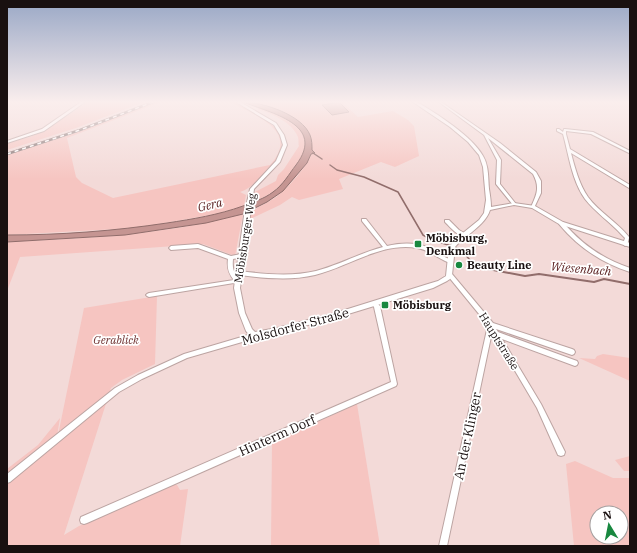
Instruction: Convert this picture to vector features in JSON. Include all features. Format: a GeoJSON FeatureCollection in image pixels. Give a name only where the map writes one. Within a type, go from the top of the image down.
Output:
{"type":"FeatureCollection","features":[{"type":"Feature","properties":{"kind":"street"},"geometry":{"type":"LineString","coordinates":[[7,142],[47,128]]}},
{"type":"Feature","properties":{"kind":"street","name":"Möbisburger Weg"},"geometry":{"type":"LineString","coordinates":[[253,334],[249,331],[242,313],[238,296],[238,281],[249,199],[252,189],[278,161],[285,145],[282,135],[277,128]]}},
{"type":"Feature","properties":{"kind":"street"},"geometry":{"type":"LineString","coordinates":[[450,275],[450,254],[453,245],[484,216],[488,209],[487,178],[481,155],[464,137],[452,128]]}},
{"type":"Feature","properties":{"kind":"street"},"geometry":{"type":"LineString","coordinates":[[477,128],[535,173],[539,181],[539,193],[533,207]]}},
{"type":"Feature","properties":{"kind":"street"},"geometry":{"type":"LineString","coordinates":[[558,130],[589,132],[630,152]]}},
{"type":"Feature","properties":{"kind":"street"},"geometry":{"type":"LineString","coordinates":[[565,131],[580,187],[597,209],[622,232],[628,245]]}},
{"type":"Feature","properties":{"kind":"street"},"geometry":{"type":"LineString","coordinates":[[484,133],[499,160],[498,184],[514,204]]}},
{"type":"Feature","properties":{"kind":"street"},"geometry":{"type":"LineString","coordinates":[[569,150],[630,187]]}},
{"type":"Feature","properties":{"kind":"street"},"geometry":{"type":"LineString","coordinates":[[488,209],[514,204],[533,207],[561,223],[628,245]]}},
{"type":"Feature","properties":{"kind":"street"},"geometry":{"type":"LineString","coordinates":[[364,220],[386,248]]}},
{"type":"Feature","properties":{"kind":"street"},"geometry":{"type":"LineString","coordinates":[[447,221],[457,231],[464,235]]}},
{"type":"Feature","properties":{"kind":"street"},"geometry":{"type":"LineString","coordinates":[[561,223],[572,235],[605,260],[630,270]]}},
{"type":"Feature","properties":{"kind":"street"},"geometry":{"type":"LineString","coordinates":[[171,248],[198,246],[231,258],[241,256]]}},
{"type":"Feature","properties":{"kind":"street"},"geometry":{"type":"LineString","coordinates":[[239,273],[287,276],[308,275],[332,268],[374,251],[386,248],[418,246],[442,259],[450,261]]}},
{"type":"Feature","properties":{"kind":"street"},"geometry":{"type":"LineString","coordinates":[[231,258],[229,268],[232,276],[238,281]]}},
{"type":"Feature","properties":{"kind":"street","name":"Molsdorfer Straße"},"geometry":{"type":"LineString","coordinates":[[7,479],[117,390],[140,377],[186,356],[247,338],[253,334],[258,335],[375,304],[435,284],[450,275]]}},
{"type":"Feature","properties":{"kind":"street","name":"Hauptstraße"},"geometry":{"type":"LineString","coordinates":[[450,275],[491,325],[539,406],[561,452]]}},
{"type":"Feature","properties":{"kind":"street"},"geometry":{"type":"LineString","coordinates":[[149,295],[238,281]]}},
{"type":"Feature","properties":{"kind":"street","name":"Hinterm Dorf"},"geometry":{"type":"LineString","coordinates":[[84,520],[394,384],[377,306],[375,304]]}},
{"type":"Feature","properties":{"kind":"street"},"geometry":{"type":"LineString","coordinates":[[491,325],[572,352]]}},
{"type":"Feature","properties":{"kind":"street","name":"An der Klinger"},"geometry":{"type":"LineString","coordinates":[[443,546],[491,325]]}},
{"type":"Feature","properties":{"kind":"street"},"geometry":{"type":"LineString","coordinates":[[496,334],[575,363]]}},
{"type":"Feature","properties":{"kind":"green space"},"geometry":{"type":"Polygon","coordinates":[[[49,128],[77,128],[7,150],[7,143],[30,137],[49,128]]]}},
{"type":"Feature","properties":{"kind":"green space"},"geometry":{"type":"Polygon","coordinates":[[[94,128],[67,138],[76,177],[82,183],[113,198],[270,165],[278,153],[280,143],[278,134],[273,128],[276,128],[282,136],[283,145],[279,156],[269,169],[252,185],[240,192],[246,195],[244,206],[216,214],[136,228],[7,235],[7,155],[94,128]]]}},
{"type":"Feature","properties":{"kind":"green space"},"geometry":{"type":"Polygon","coordinates":[[[292,128],[299,128],[303,134],[305,150],[303,155],[279,187],[252,203],[253,193],[276,181],[278,175],[284,169],[299,146],[298,137],[292,128]]]}},
{"type":"Feature","properties":{"kind":"green space"},"geometry":{"type":"Polygon","coordinates":[[[301,128],[414,128],[419,156],[395,167],[381,162],[339,179],[343,189],[299,200],[292,197],[280,205],[250,219],[252,211],[276,197],[292,182],[307,163],[312,151],[301,128]]]}},
{"type":"Feature","properties":{"kind":"green space"},"geometry":{"type":"Polygon","coordinates":[[[243,214],[235,256],[203,244],[20,257],[7,291],[7,242],[96,237],[155,231],[185,227],[243,214]]]}},
{"type":"Feature","properties":{"kind":"green space","name":"Gerablick"},"geometry":{"type":"Polygon","coordinates":[[[157,296],[155,364],[122,380],[111,388],[64,535],[79,526],[173,485],[177,485],[180,490],[188,489],[180,546],[7,546],[7,484],[56,445],[84,308],[157,296]]]}},
{"type":"Feature","properties":{"kind":"green space"},"geometry":{"type":"Polygon","coordinates":[[[603,354],[630,358],[630,381],[579,358],[595,359],[597,356],[603,354]]]}},
{"type":"Feature","properties":{"kind":"green space"},"geometry":{"type":"Polygon","coordinates":[[[357,404],[380,546],[271,546],[272,442],[357,404]]]}},
{"type":"Feature","properties":{"kind":"green space"},"geometry":{"type":"Polygon","coordinates":[[[60,418],[57,436],[7,474],[7,469],[38,445],[60,418]]]}},
{"type":"Feature","properties":{"kind":"green space"},"geometry":{"type":"Polygon","coordinates":[[[630,456],[630,471],[624,471],[615,460],[630,456]]]}},
{"type":"Feature","properties":{"kind":"green space"},"geometry":{"type":"Polygon","coordinates":[[[575,461],[613,478],[630,478],[630,546],[574,546],[566,464],[575,461]]]}},
{"type":"Feature","properties":{"kind":"shaded area"},"geometry":{"type":"Polygon","coordinates":[[[298,128],[306,128],[312,141],[312,150],[315,153],[311,154],[307,163],[283,191],[267,202],[243,214],[206,223],[125,235],[7,242],[7,235],[107,230],[147,226],[196,218],[234,209],[258,200],[277,189],[296,165],[304,151],[305,139],[298,128]]]}},
{"type":"Feature","properties":{"kind":"waterway","name":"Wiesenbach"},"geometry":{"type":"LineString","coordinates":[[313,153],[322,159]]}},
{"type":"Feature","properties":{"kind":"waterway","name":"Wiesenbach"},"geometry":{"type":"LineString","coordinates":[[330,165],[337,170],[364,177],[398,192],[423,235],[430,239],[460,249],[470,260],[488,269],[525,276],[539,274],[594,282],[604,279],[630,284]]}},
{"type":"Feature","properties":{"kind":"railway"},"geometry":{"type":"LineString","coordinates":[[7,154],[86,128]]}},
{"type":"Feature","properties":{"kind":"place","name":"Möbisburg, Denkmal"},"geometry":{"type":"Point","coordinates":[418,244]}},
{"type":"Feature","properties":{"kind":"place","name":"Beauty Line"},"geometry":{"type":"Point","coordinates":[459,265]}},
{"type":"Feature","properties":{"kind":"place","name":"Möbisburg"},"geometry":{"type":"Point","coordinates":[385,305]}},
{"type":"Feature","properties":{"kind":"water label","name":"Gera"},"geometry":{"type":"Point","coordinates":[210,205]}}]}
